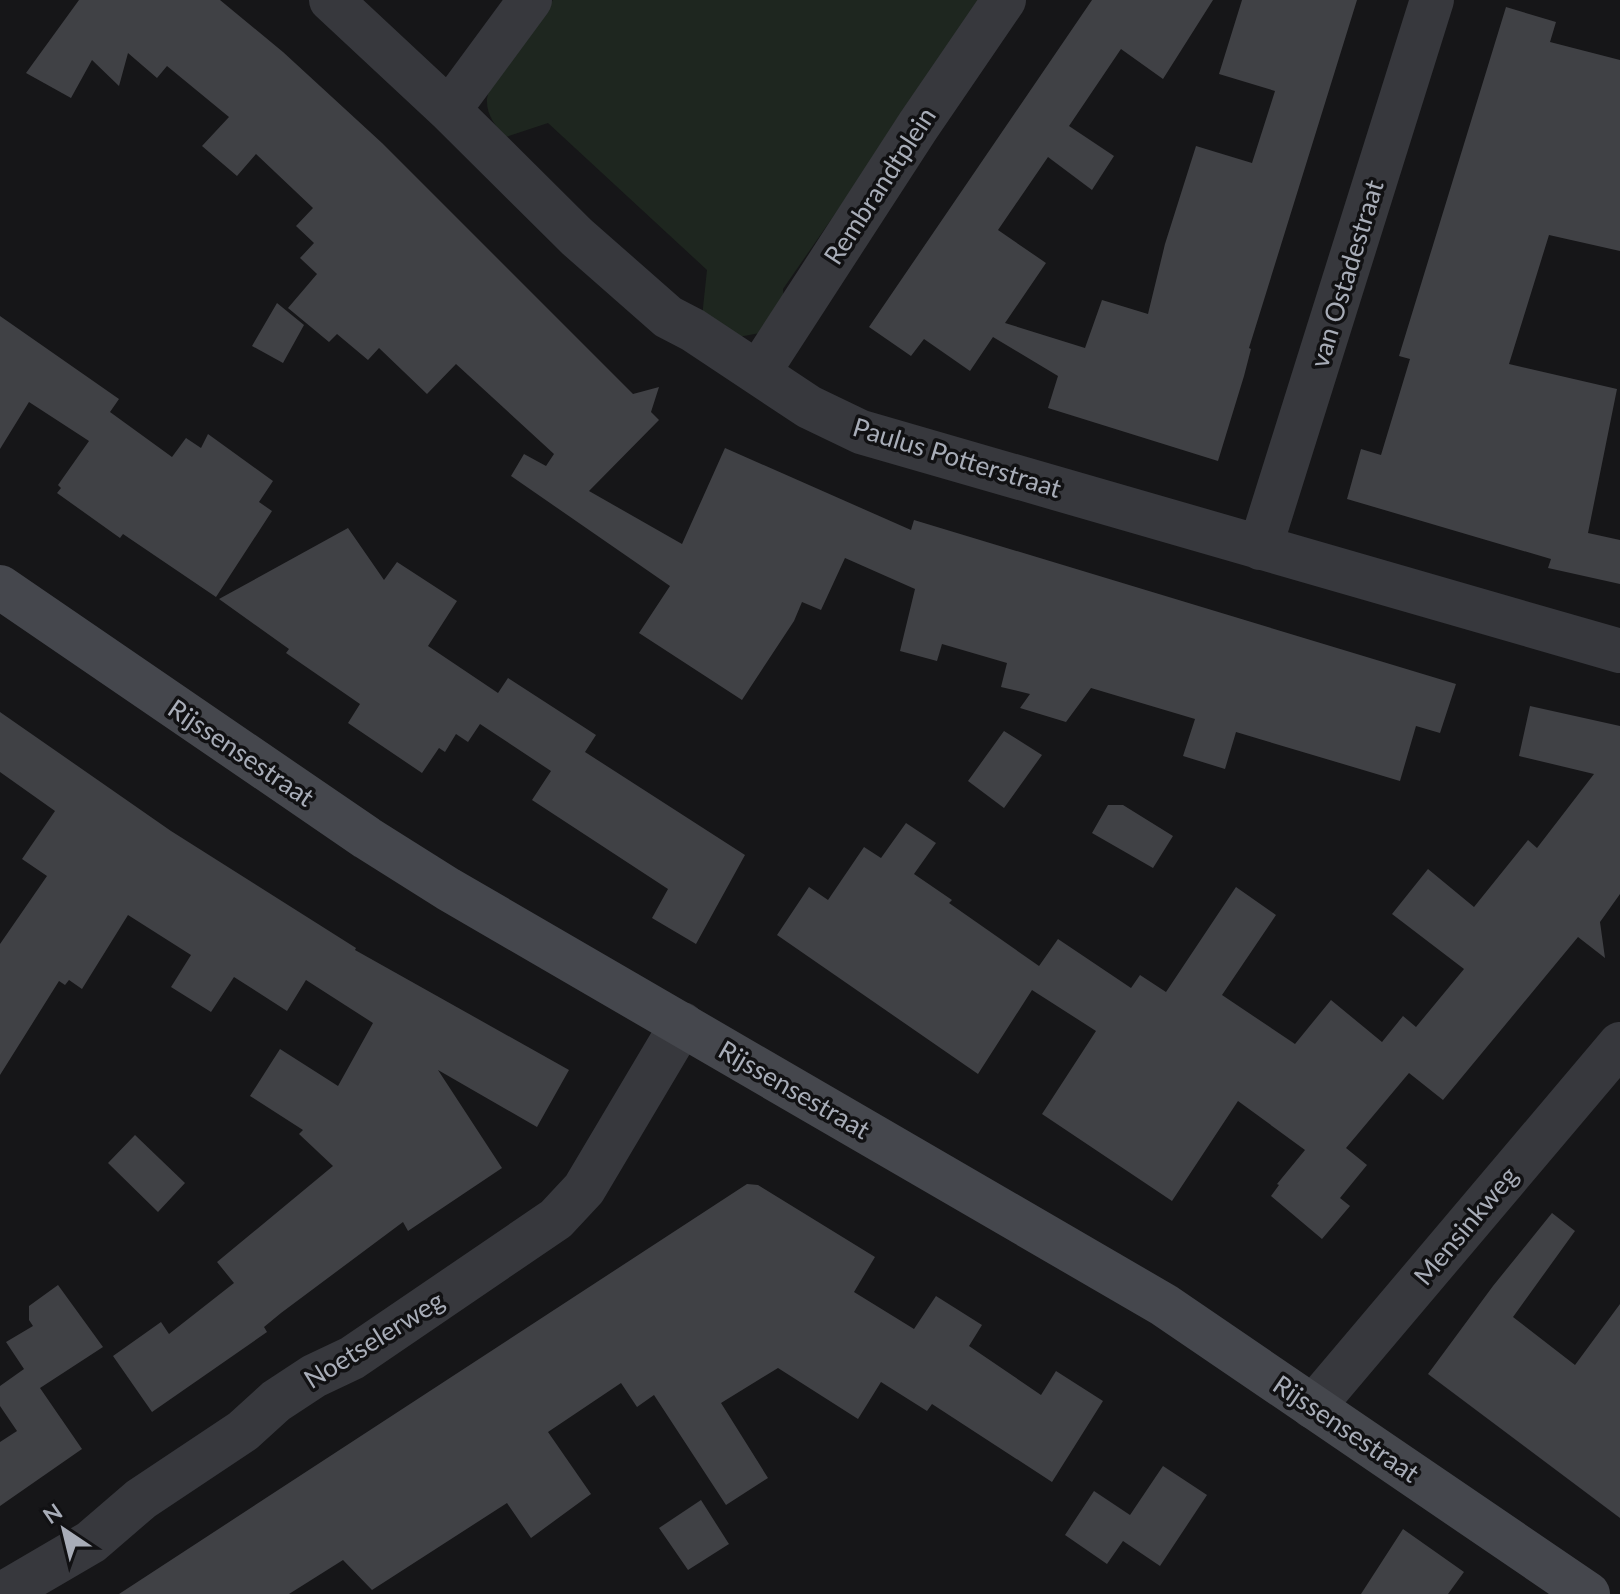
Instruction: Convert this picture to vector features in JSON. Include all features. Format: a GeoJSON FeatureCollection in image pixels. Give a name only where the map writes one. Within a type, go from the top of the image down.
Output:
{"type":"FeatureCollection","features":[{"type":"Feature","properties":{"kind":"main road","name":"Rijssensestraat"},"geometry":{"type":"LineString","coordinates":[[0,587],[367,838],[448,889],[1164,1305],[1588,1594]]}},
{"type":"Feature","properties":{"kind":"street","name":"Paulus Potterstraat"},"geometry":{"type":"LineString","coordinates":[[331,0],[629,285],[668,317],[693,330],[809,407],[861,432],[1620,651]]}},
{"type":"Feature","properties":{"kind":"street"},"geometry":{"type":"LineString","coordinates":[[449,110],[530,0]]}},
{"type":"Feature","properties":{"kind":"street","name":"Rembrandtplein"},"geometry":{"type":"LineString","coordinates":[[758,373],[918,126],[1004,0]]}},
{"type":"Feature","properties":{"kind":"street","name":"van Ostadestraat"},"geometry":{"type":"LineString","coordinates":[[1260,548],[1432,0]]}},
{"type":"Feature","properties":{"kind":"street","name":"Noetselerweg"},"geometry":{"type":"LineString","coordinates":[[2,1594],[91,1542],[141,1499],[243,1431],[276,1401],[314,1376],[352,1358],[556,1219],[589,1182],[682,1024]]}},
{"type":"Feature","properties":{"kind":"street","name":"Mensinkweg"},"geometry":{"type":"LineString","coordinates":[[1313,1407],[1620,1044]]}},
{"type":"Feature","properties":{"kind":"shaded area"},"geometry":{"type":"Polygon","coordinates":[[[553,0],[983,0],[783,289],[784,306],[766,332],[733,338],[702,317],[707,270],[548,123],[506,137],[492,120],[487,99],[496,76],[553,0]]]}},
{"type":"Feature","properties":{"kind":"building"},"geometry":{"type":"Polygon","coordinates":[[[79,0],[220,0],[283,52],[382,143],[633,394],[659,387],[651,412],[659,420],[589,491],[682,544],[725,448],[911,530],[914,520],[1456,684],[1440,733],[1416,726],[1400,781],[1236,732],[1225,769],[1183,756],[1195,719],[1091,688],[1066,722],[1020,708],[1030,694],[1001,687],[1007,663],[942,644],[937,661],[900,651],[915,589],[845,558],[821,610],[802,602],[794,621],[742,700],[639,633],[670,586],[511,476],[524,454],[546,466],[554,454],[456,364],[427,394],[379,348],[368,360],[337,334],[329,342],[288,308],[317,274],[300,258],[314,243],[296,226],[313,208],[256,154],[237,176],[202,146],[229,117],[167,66],[157,78],[128,53],[119,86],[92,60],[71,98],[26,73],[79,0]]]}},
{"type":"Feature","properties":{"kind":"building"},"geometry":{"type":"Polygon","coordinates":[[[1092,0],[1213,0],[1163,79],[1121,49],[1069,126],[1114,156],[1092,190],[1048,157],[998,230],[1046,263],[1005,323],[1085,348],[1102,300],[1148,314],[1165,244],[1196,146],[1252,163],[1275,91],[1219,74],[1242,0],[1357,0],[1249,348],[1244,376],[1218,461],[1048,408],[1058,376],[993,337],[970,371],[924,339],[911,356],[869,327],[1092,0]]]}},
{"type":"Feature","properties":{"kind":"building"},"geometry":{"type":"Polygon","coordinates":[[[1506,7],[1556,22],[1550,42],[1620,60],[1620,251],[1549,235],[1509,364],[1617,389],[1588,533],[1620,540],[1620,584],[1548,568],[1551,559],[1347,499],[1361,449],[1381,455],[1410,359],[1399,356],[1506,7]]]}},
{"type":"Feature","properties":{"kind":"building"},"geometry":{"type":"Polygon","coordinates":[[[277,303],[304,325],[283,363],[252,346],[277,303]]]}},
{"type":"Feature","properties":{"kind":"building"},"geometry":{"type":"Polygon","coordinates":[[[0,316],[119,399],[110,412],[172,457],[186,438],[201,448],[208,434],[273,481],[259,502],[272,511],[216,597],[123,534],[120,538],[57,493],[61,488],[58,485],[89,441],[29,402],[0,449],[0,316]]]}},
{"type":"Feature","properties":{"kind":"building"},"geometry":{"type":"Polygon","coordinates":[[[348,528],[384,580],[397,562],[457,601],[428,646],[498,693],[508,678],[596,735],[585,752],[745,855],[696,944],[652,918],[668,889],[532,800],[551,771],[480,724],[468,742],[456,734],[445,752],[439,748],[422,773],[348,723],[360,704],[286,653],[289,649],[219,599],[348,528]]]}},
{"type":"Feature","properties":{"kind":"building"},"geometry":{"type":"Polygon","coordinates":[[[1530,706],[1620,726],[1620,894],[1600,922],[1605,958],[1578,937],[1443,1100],[1409,1073],[1346,1148],[1367,1165],[1340,1198],[1350,1206],[1322,1239],[1271,1196],[1305,1150],[1238,1101],[1172,1201],[1042,1114],[1096,1031],[1032,990],[978,1074],[777,935],[809,887],[828,900],[864,847],[881,858],[906,823],[936,843],[914,874],[952,900],[949,903],[1039,966],[1058,939],[1131,988],[1140,975],[1166,992],[1236,887],[1276,915],[1222,995],[1295,1044],[1331,1000],[1382,1042],[1403,1016],[1416,1027],[1464,969],[1392,914],[1428,869],[1474,907],[1528,840],[1537,848],[1594,774],[1519,756],[1530,706]]]}},
{"type":"Feature","properties":{"kind":"building"},"geometry":{"type":"Polygon","coordinates":[[[0,712],[171,831],[355,950],[569,1070],[537,1127],[438,1070],[502,1168],[408,1231],[403,1222],[281,1313],[264,1327],[267,1332],[152,1412],[113,1356],[161,1322],[169,1334],[234,1283],[217,1262],[333,1166],[299,1134],[303,1130],[250,1096],[280,1049],[338,1086],[373,1023],[306,980],[287,1011],[234,977],[211,1012],[171,987],[191,955],[128,915],[82,989],[69,980],[65,985],[59,981],[0,1075],[0,944],[47,876],[22,859],[55,811],[0,772],[0,712]]]}},
{"type":"Feature","properties":{"kind":"building"},"geometry":{"type":"Polygon","coordinates":[[[1004,731],[1042,755],[1004,808],[968,781],[1004,731]]]}},
{"type":"Feature","properties":{"kind":"building"},"geometry":{"type":"Polygon","coordinates":[[[1108,805],[1123,805],[1173,836],[1153,868],[1092,833],[1108,805]]]}},
{"type":"Feature","properties":{"kind":"building"},"geometry":{"type":"Polygon","coordinates":[[[135,1135],[185,1183],[158,1212],[108,1163],[135,1135]]]}},
{"type":"Feature","properties":{"kind":"building"},"geometry":{"type":"Polygon","coordinates":[[[747,1184],[758,1185],[875,1257],[854,1292],[914,1329],[936,1296],[982,1325],[969,1346],[1041,1395],[1056,1371],[1103,1401],[1052,1482],[932,1404],[927,1411],[881,1382],[858,1419],[778,1368],[721,1403],[768,1478],[726,1505],[654,1395],[637,1407],[621,1383],[548,1432],[591,1494],[531,1538],[507,1503],[372,1590],[343,1560],[289,1594],[119,1594],[747,1184]]]}},
{"type":"Feature","properties":{"kind":"building"},"geometry":{"type":"Polygon","coordinates":[[[1552,1213],[1575,1231],[1513,1317],[1575,1365],[1620,1304],[1620,1518],[1428,1374],[1552,1213]]]}},
{"type":"Feature","properties":{"kind":"building"},"geometry":{"type":"Polygon","coordinates":[[[58,1285],[103,1347],[40,1388],[82,1449],[0,1506],[0,1442],[17,1431],[0,1406],[0,1386],[24,1369],[6,1342],[33,1326],[29,1320],[29,1306],[58,1285]]]}},
{"type":"Feature","properties":{"kind":"building"},"geometry":{"type":"Polygon","coordinates":[[[1163,1466],[1207,1495],[1160,1566],[1123,1541],[1107,1564],[1065,1535],[1094,1491],[1130,1515],[1163,1466]]]}},
{"type":"Feature","properties":{"kind":"building"},"geometry":{"type":"Polygon","coordinates":[[[701,1500],[729,1544],[688,1570],[659,1528],[701,1500]]]}},
{"type":"Feature","properties":{"kind":"building"},"geometry":{"type":"Polygon","coordinates":[[[1403,1529],[1464,1572],[1448,1594],[1361,1594],[1403,1529]]]}}]}
